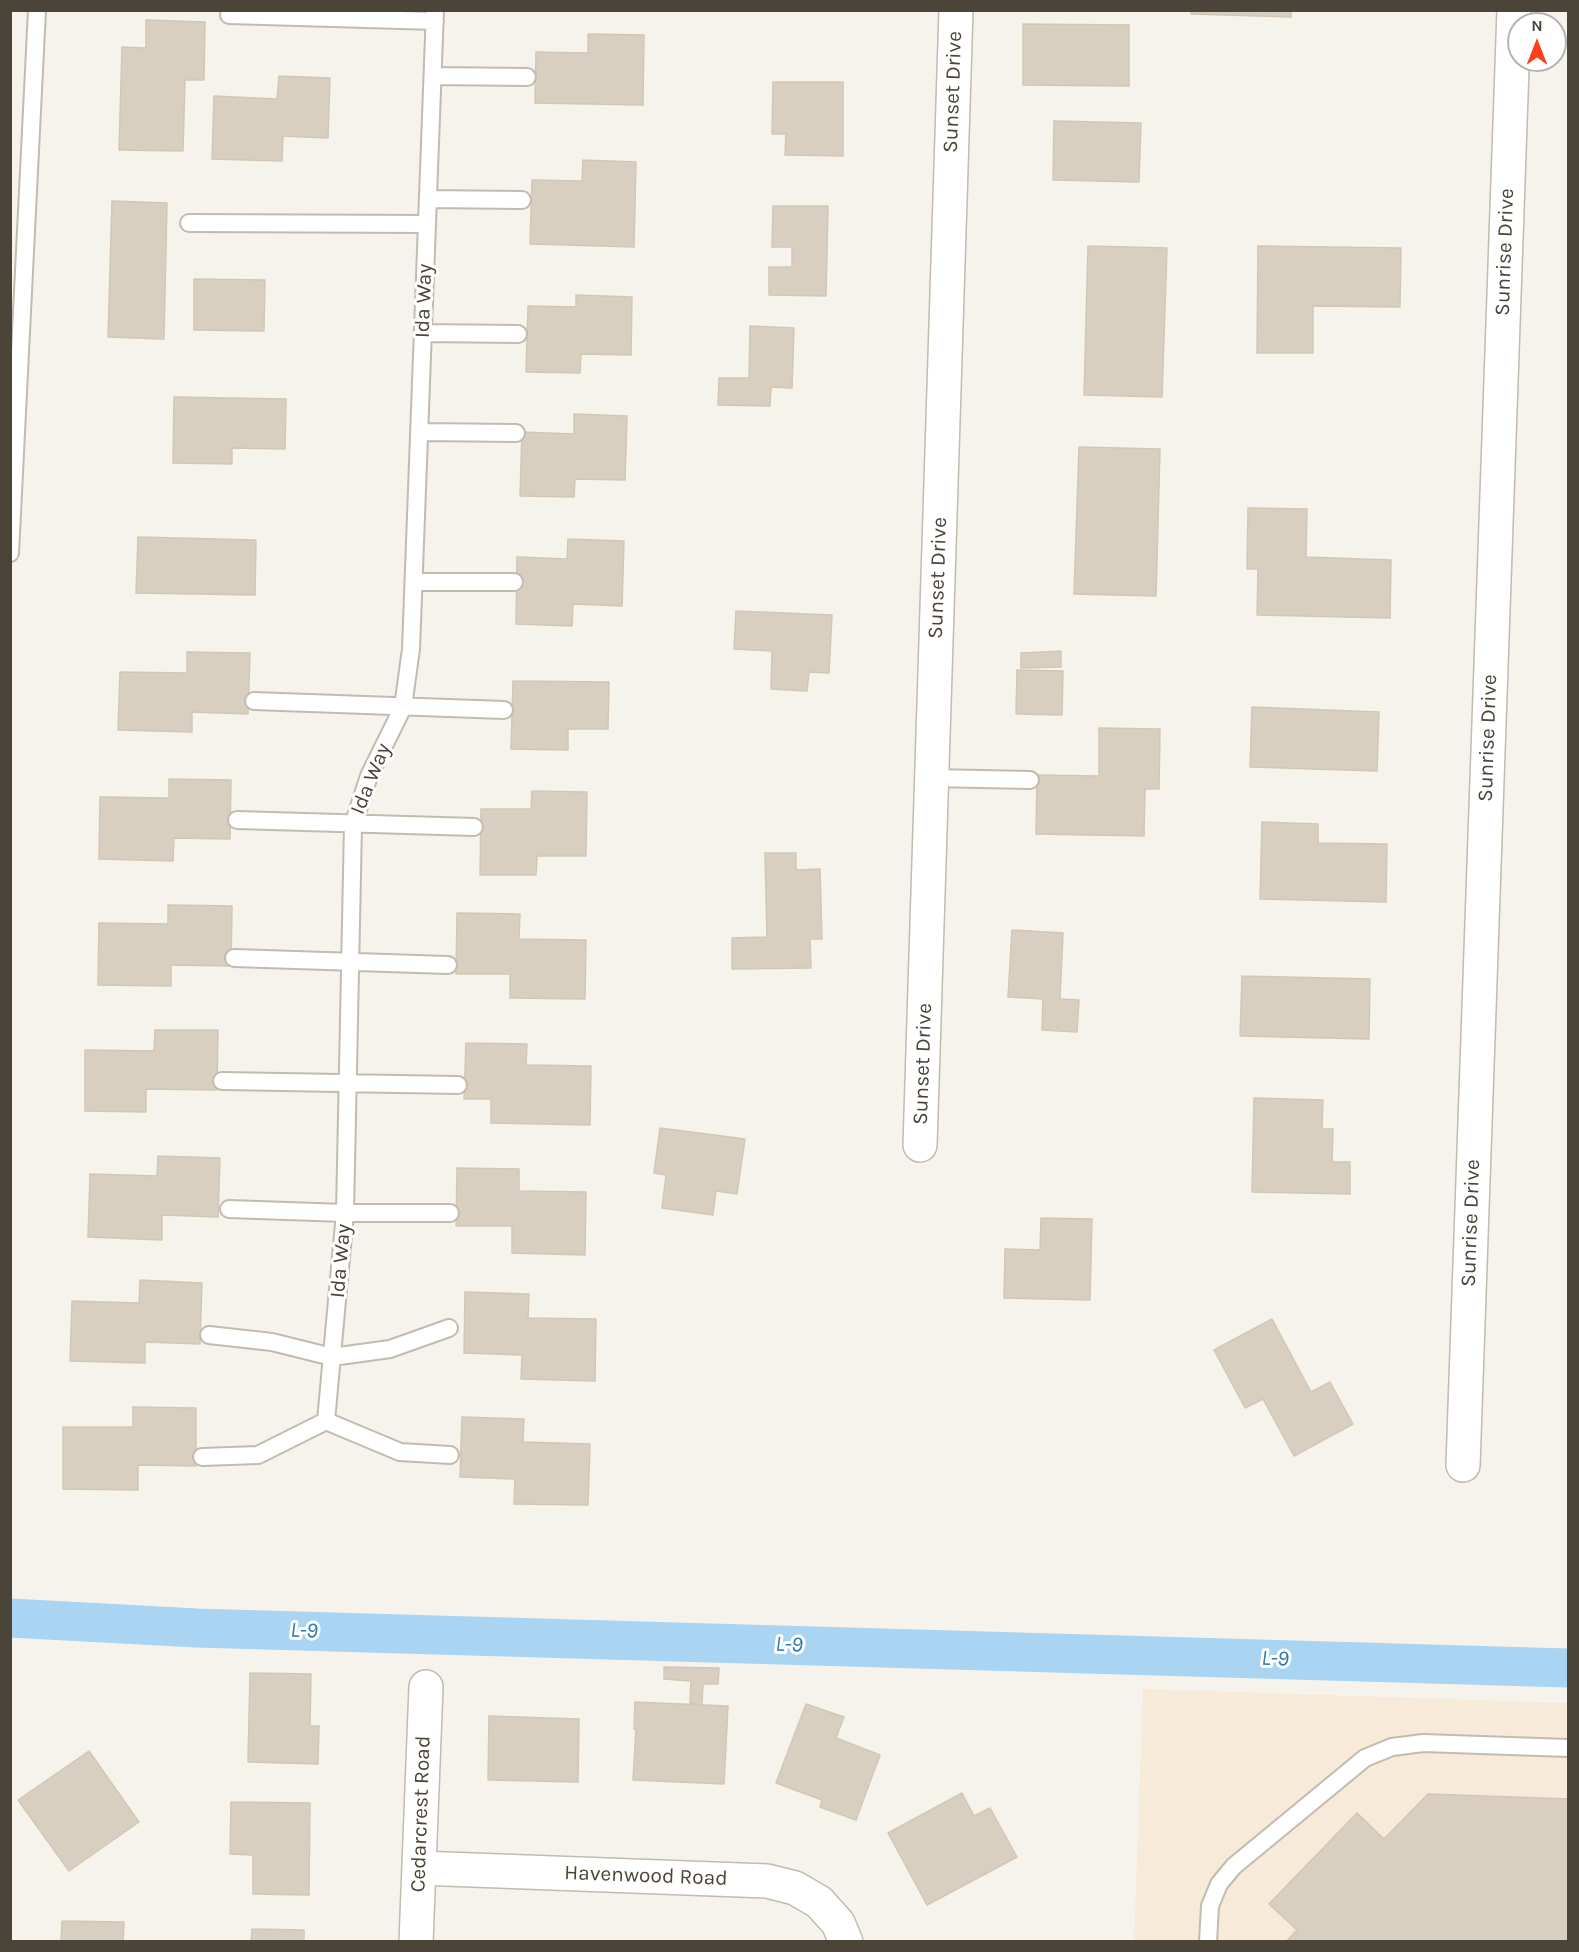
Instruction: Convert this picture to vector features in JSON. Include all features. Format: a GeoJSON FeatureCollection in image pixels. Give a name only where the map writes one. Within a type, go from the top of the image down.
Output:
{"type":"FeatureCollection","features":[{"type":"Feature","properties":{"kind":"street","name":"Sunset Drive"},"geometry":{"type":"LineString","coordinates":[[920,1145],[956,10]]}},
{"type":"Feature","properties":{"kind":"street","name":"Sunrise Drive"},"geometry":{"type":"LineString","coordinates":[[1462,1465],[1514,10]]}},
{"type":"Feature","properties":{"kind":"street","name":"Cedarcrest Road"},"geometry":{"type":"LineString","coordinates":[[416,1941],[426,1687]]}},
{"type":"Feature","properties":{"kind":"street","name":"Havenwood Road"},"geometry":{"type":"LineString","coordinates":[[419,1868],[767,1881],[795,1888],[819,1902],[838,1923],[846,1941]]}},
{"type":"Feature","properties":{"kind":"lane"},"geometry":{"type":"LineString","coordinates":[[10,553],[15,378],[37,10]]}},
{"type":"Feature","properties":{"kind":"lane"},"geometry":{"type":"LineString","coordinates":[[229,15],[435,16]]}},
{"type":"Feature","properties":{"kind":"lane","name":"Ida Way"},"geometry":{"type":"LineString","coordinates":[[326,1421],[345,1213],[353,825],[369,776],[403,707],[411,649],[435,16]]}},
{"type":"Feature","properties":{"kind":"lane"},"geometry":{"type":"LineString","coordinates":[[433,76],[527,77]]}},
{"type":"Feature","properties":{"kind":"lane"},"geometry":{"type":"LineString","coordinates":[[428,199],[522,200]]}},
{"type":"Feature","properties":{"kind":"lane"},"geometry":{"type":"LineString","coordinates":[[189,223],[427,224]]}},
{"type":"Feature","properties":{"kind":"lane"},"geometry":{"type":"LineString","coordinates":[[423,333],[518,334]]}},
{"type":"Feature","properties":{"kind":"lane"},"geometry":{"type":"LineString","coordinates":[[420,432],[516,433]]}},
{"type":"Feature","properties":{"kind":"lane"},"geometry":{"type":"LineString","coordinates":[[414,582],[514,582]]}},
{"type":"Feature","properties":{"kind":"lane"},"geometry":{"type":"LineString","coordinates":[[254,701],[504,710]]}},
{"type":"Feature","properties":{"kind":"lane"},"geometry":{"type":"LineString","coordinates":[[932,778],[1030,780]]}},
{"type":"Feature","properties":{"kind":"lane"},"geometry":{"type":"LineString","coordinates":[[237,820],[474,827]]}},
{"type":"Feature","properties":{"kind":"lane"},"geometry":{"type":"LineString","coordinates":[[234,958],[448,964]]}},
{"type":"Feature","properties":{"kind":"lane"},"geometry":{"type":"LineString","coordinates":[[222,1080],[458,1085]]}},
{"type":"Feature","properties":{"kind":"lane"},"geometry":{"type":"LineString","coordinates":[[229,1209],[345,1213],[450,1213]]}},
{"type":"Feature","properties":{"kind":"lane"},"geometry":{"type":"LineString","coordinates":[[209,1335],[272,1342],[332,1357],[390,1349],[449,1328]]}},
{"type":"Feature","properties":{"kind":"lane"},"geometry":{"type":"LineString","coordinates":[[202,1457],[258,1455],[326,1421],[400,1452],[450,1455]]}},
{"type":"Feature","properties":{"kind":"lane"},"geometry":{"type":"LineString","coordinates":[[1208,1941],[1210,1906],[1219,1884],[1234,1866],[1365,1758],[1392,1747],[1422,1743],[1569,1748]]}},
{"type":"Feature","properties":{"kind":"shaded area"},"geometry":{"type":"Polygon","coordinates":[[[1143,1689],[1568,1703],[1568,1941],[1134,1942],[1143,1689]]]}},
{"type":"Feature","properties":{"kind":"building"},"geometry":{"type":"Polygon","coordinates":[[[1191,10],[1291,10],[1291,17],[1191,14],[1191,10]]]}},
{"type":"Feature","properties":{"kind":"building"},"geometry":{"type":"Polygon","coordinates":[[[146,20],[205,22],[204,80],[185,80],[183,151],[119,150],[122,47],[146,48],[146,20]]]}},
{"type":"Feature","properties":{"kind":"building"},"geometry":{"type":"Polygon","coordinates":[[[1023,24],[1129,25],[1129,86],[1023,85],[1023,24]]]}},
{"type":"Feature","properties":{"kind":"building"},"geometry":{"type":"Polygon","coordinates":[[[588,34],[644,35],[643,105],[535,103],[536,52],[588,53],[588,34]]]}},
{"type":"Feature","properties":{"kind":"building"},"geometry":{"type":"Polygon","coordinates":[[[279,76],[330,78],[328,138],[283,136],[282,161],[212,159],[214,96],[277,99],[279,76]]]}},
{"type":"Feature","properties":{"kind":"building"},"geometry":{"type":"Polygon","coordinates":[[[773,82],[843,82],[843,156],[785,155],[786,134],[772,134],[773,82]]]}},
{"type":"Feature","properties":{"kind":"building"},"geometry":{"type":"Polygon","coordinates":[[[1054,121],[1141,123],[1139,182],[1053,180],[1054,121]]]}},
{"type":"Feature","properties":{"kind":"building"},"geometry":{"type":"Polygon","coordinates":[[[583,160],[636,162],[634,247],[530,244],[532,180],[582,181],[583,160]]]}},
{"type":"Feature","properties":{"kind":"building"},"geometry":{"type":"Polygon","coordinates":[[[112,201],[167,203],[164,339],[108,337],[112,201]]]}},
{"type":"Feature","properties":{"kind":"building"},"geometry":{"type":"Polygon","coordinates":[[[773,206],[828,206],[826,296],[769,295],[769,267],[792,267],[792,247],[772,247],[773,206]]]}},
{"type":"Feature","properties":{"kind":"building"},"geometry":{"type":"Polygon","coordinates":[[[1088,246],[1167,248],[1162,397],[1084,395],[1088,246]]]}},
{"type":"Feature","properties":{"kind":"building"},"geometry":{"type":"Polygon","coordinates":[[[1258,246],[1401,248],[1400,307],[1313,306],[1313,353],[1257,353],[1258,246]]]}},
{"type":"Feature","properties":{"kind":"building"},"geometry":{"type":"Polygon","coordinates":[[[194,279],[265,280],[264,331],[194,330],[194,279]]]}},
{"type":"Feature","properties":{"kind":"building"},"geometry":{"type":"Polygon","coordinates":[[[576,295],[632,297],[631,355],[581,354],[580,373],[526,372],[528,306],[576,307],[576,295]]]}},
{"type":"Feature","properties":{"kind":"building"},"geometry":{"type":"Polygon","coordinates":[[[750,326],[794,328],[792,388],[771,387],[770,406],[718,405],[719,378],[749,378],[750,326]]]}},
{"type":"Feature","properties":{"kind":"building"},"geometry":{"type":"Polygon","coordinates":[[[174,397],[286,399],[285,449],[232,448],[232,464],[173,463],[174,397]]]}},
{"type":"Feature","properties":{"kind":"building"},"geometry":{"type":"Polygon","coordinates":[[[574,414],[627,416],[625,480],[575,479],[574,497],[520,496],[522,432],[574,434],[574,414]]]}},
{"type":"Feature","properties":{"kind":"building"},"geometry":{"type":"Polygon","coordinates":[[[1079,447],[1160,449],[1156,596],[1074,594],[1079,447]]]}},
{"type":"Feature","properties":{"kind":"building"},"geometry":{"type":"Polygon","coordinates":[[[1248,508],[1307,509],[1306,557],[1391,560],[1390,618],[1257,615],[1258,569],[1247,569],[1248,508]]]}},
{"type":"Feature","properties":{"kind":"building"},"geometry":{"type":"Polygon","coordinates":[[[138,537],[256,540],[255,595],[136,593],[138,537]]]}},
{"type":"Feature","properties":{"kind":"building"},"geometry":{"type":"Polygon","coordinates":[[[568,539],[624,541],[622,606],[573,604],[572,626],[516,624],[517,557],[567,559],[568,539]]]}},
{"type":"Feature","properties":{"kind":"building"},"geometry":{"type":"Polygon","coordinates":[[[736,611],[832,615],[829,673],[809,672],[807,691],[771,689],[772,651],[734,649],[736,611]]]}},
{"type":"Feature","properties":{"kind":"building"},"geometry":{"type":"Polygon","coordinates":[[[1061,651],[1061,667],[1021,668],[1021,653],[1061,651]]]}},
{"type":"Feature","properties":{"kind":"building"},"geometry":{"type":"Polygon","coordinates":[[[187,652],[250,653],[248,714],[192,712],[192,732],[118,730],[120,672],[187,673],[187,652]]]}},
{"type":"Feature","properties":{"kind":"building"},"geometry":{"type":"Polygon","coordinates":[[[1017,670],[1063,671],[1062,715],[1016,714],[1017,670]]]}},
{"type":"Feature","properties":{"kind":"building"},"geometry":{"type":"Polygon","coordinates":[[[513,681],[609,682],[608,729],[568,729],[568,750],[511,749],[513,681]]]}},
{"type":"Feature","properties":{"kind":"building"},"geometry":{"type":"Polygon","coordinates":[[[1252,707],[1379,712],[1377,771],[1250,767],[1252,707]]]}},
{"type":"Feature","properties":{"kind":"building"},"geometry":{"type":"Polygon","coordinates":[[[1099,728],[1160,729],[1159,789],[1145,789],[1144,836],[1036,834],[1037,775],[1099,776],[1099,728]]]}},
{"type":"Feature","properties":{"kind":"building"},"geometry":{"type":"Polygon","coordinates":[[[169,779],[231,780],[230,839],[174,838],[173,861],[99,859],[100,797],[169,798],[169,779]]]}},
{"type":"Feature","properties":{"kind":"building"},"geometry":{"type":"Polygon","coordinates":[[[532,791],[587,792],[586,856],[537,856],[536,875],[480,875],[481,809],[531,809],[532,791]]]}},
{"type":"Feature","properties":{"kind":"building"},"geometry":{"type":"Polygon","coordinates":[[[1262,822],[1318,824],[1318,843],[1387,844],[1386,902],[1260,899],[1262,822]]]}},
{"type":"Feature","properties":{"kind":"building"},"geometry":{"type":"Polygon","coordinates":[[[765,853],[796,853],[796,870],[820,869],[822,939],[810,939],[811,968],[732,969],[732,938],[767,937],[765,853]]]}},
{"type":"Feature","properties":{"kind":"building"},"geometry":{"type":"Polygon","coordinates":[[[168,905],[232,906],[231,966],[171,965],[171,986],[98,985],[99,923],[168,924],[168,905]]]}},
{"type":"Feature","properties":{"kind":"building"},"geometry":{"type":"Polygon","coordinates":[[[457,913],[520,914],[519,939],[586,940],[585,999],[510,998],[510,974],[456,974],[457,913]]]}},
{"type":"Feature","properties":{"kind":"building"},"geometry":{"type":"Polygon","coordinates":[[[1012,930],[1063,933],[1060,999],[1079,1000],[1077,1032],[1042,1030],[1043,999],[1008,997],[1012,930]]]}},
{"type":"Feature","properties":{"kind":"building"},"geometry":{"type":"Polygon","coordinates":[[[1242,976],[1370,979],[1369,1039],[1240,1036],[1242,976]]]}},
{"type":"Feature","properties":{"kind":"building"},"geometry":{"type":"Polygon","coordinates":[[[155,1030],[218,1030],[217,1090],[146,1089],[146,1112],[85,1111],[85,1050],[154,1051],[155,1030]]]}},
{"type":"Feature","properties":{"kind":"building"},"geometry":{"type":"Polygon","coordinates":[[[466,1043],[527,1044],[526,1065],[591,1066],[590,1125],[491,1123],[491,1099],[464,1099],[466,1043]]]}},
{"type":"Feature","properties":{"kind":"building"},"geometry":{"type":"Polygon","coordinates":[[[1254,1098],[1323,1100],[1322,1129],[1333,1129],[1332,1162],[1350,1162],[1350,1194],[1252,1192],[1254,1098]]]}},
{"type":"Feature","properties":{"kind":"building"},"geometry":{"type":"Polygon","coordinates":[[[660,1128],[745,1139],[737,1194],[716,1191],[713,1215],[662,1208],[666,1175],[654,1173],[660,1128]]]}},
{"type":"Feature","properties":{"kind":"building"},"geometry":{"type":"Polygon","coordinates":[[[158,1156],[220,1158],[218,1217],[162,1215],[162,1240],[88,1237],[90,1174],[157,1176],[158,1156]]]}},
{"type":"Feature","properties":{"kind":"building"},"geometry":{"type":"Polygon","coordinates":[[[457,1168],[519,1169],[519,1191],[586,1192],[585,1255],[512,1253],[512,1226],[456,1226],[457,1168]]]}},
{"type":"Feature","properties":{"kind":"building"},"geometry":{"type":"Polygon","coordinates":[[[1041,1218],[1092,1219],[1090,1300],[1004,1298],[1005,1249],[1040,1250],[1041,1218]]]}},
{"type":"Feature","properties":{"kind":"building"},"geometry":{"type":"Polygon","coordinates":[[[140,1280],[202,1283],[200,1344],[145,1342],[145,1363],[70,1361],[72,1301],[139,1303],[140,1280]]]}},
{"type":"Feature","properties":{"kind":"building"},"geometry":{"type":"Polygon","coordinates":[[[465,1292],[529,1294],[528,1318],[596,1319],[595,1381],[521,1379],[522,1355],[464,1353],[465,1292]]]}},
{"type":"Feature","properties":{"kind":"building"},"geometry":{"type":"Polygon","coordinates":[[[1272,1319],[1311,1392],[1330,1382],[1353,1424],[1294,1456],[1263,1399],[1245,1408],[1214,1350],[1272,1319]]]}},
{"type":"Feature","properties":{"kind":"building"},"geometry":{"type":"Polygon","coordinates":[[[133,1407],[196,1408],[196,1466],[138,1465],[138,1490],[63,1489],[63,1427],[133,1427],[133,1407]]]}},
{"type":"Feature","properties":{"kind":"building"},"geometry":{"type":"Polygon","coordinates":[[[462,1417],[524,1419],[523,1442],[590,1444],[588,1505],[514,1504],[515,1479],[460,1477],[462,1417]]]}},
{"type":"Feature","properties":{"kind":"building"},"geometry":{"type":"Polygon","coordinates":[[[664,1667],[719,1668],[718,1684],[703,1684],[702,1703],[690,1703],[691,1681],[664,1679],[664,1667]]]}},
{"type":"Feature","properties":{"kind":"building"},"geometry":{"type":"Polygon","coordinates":[[[250,1673],[311,1674],[310,1726],[319,1726],[318,1764],[248,1762],[250,1673]]]}},
{"type":"Feature","properties":{"kind":"building"},"geometry":{"type":"Polygon","coordinates":[[[635,1702],[728,1706],[724,1784],[633,1780],[635,1702]]]}},
{"type":"Feature","properties":{"kind":"building"},"geometry":{"type":"Polygon","coordinates":[[[806,1704],[844,1717],[836,1738],[880,1755],[856,1820],[820,1807],[822,1800],[776,1783],[806,1704]]]}},
{"type":"Feature","properties":{"kind":"building"},"geometry":{"type":"Polygon","coordinates":[[[489,1716],[579,1719],[578,1782],[488,1780],[489,1716]]]}},
{"type":"Feature","properties":{"kind":"building"},"geometry":{"type":"Polygon","coordinates":[[[89,1751],[139,1822],[69,1871],[18,1800],[89,1751]]]}},
{"type":"Feature","properties":{"kind":"building"},"geometry":{"type":"Polygon","coordinates":[[[962,1793],[974,1816],[990,1808],[1017,1857],[927,1905],[888,1833],[962,1793]]]}},
{"type":"Feature","properties":{"kind":"building"},"geometry":{"type":"Polygon","coordinates":[[[1428,1794],[1568,1799],[1568,1942],[1286,1942],[1297,1930],[1269,1904],[1357,1813],[1384,1839],[1428,1794]]]}},
{"type":"Feature","properties":{"kind":"building"},"geometry":{"type":"Polygon","coordinates":[[[231,1802],[310,1803],[309,1895],[253,1894],[253,1855],[230,1854],[231,1802]]]}},
{"type":"Feature","properties":{"kind":"building"},"geometry":{"type":"Polygon","coordinates":[[[62,1921],[124,1922],[123,1942],[61,1942],[62,1921]]]}},
{"type":"Feature","properties":{"kind":"building"},"geometry":{"type":"Polygon","coordinates":[[[252,1929],[304,1930],[304,1942],[251,1942],[252,1929]]]}},
{"type":"Feature","properties":{"kind":"waterway","name":"L-9"},"geometry":{"type":"LineString","coordinates":[[10,1618],[197,1628],[1568,1668]]}}]}
